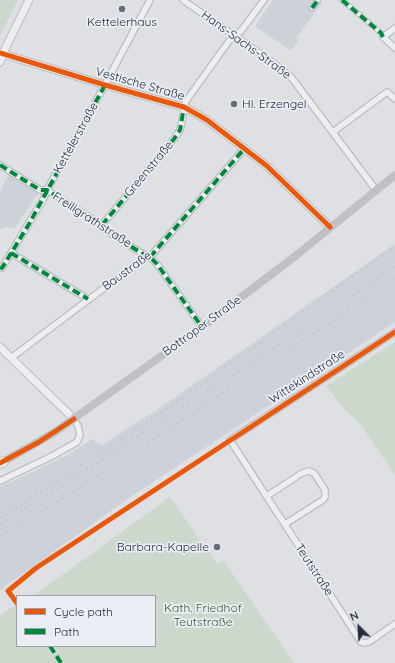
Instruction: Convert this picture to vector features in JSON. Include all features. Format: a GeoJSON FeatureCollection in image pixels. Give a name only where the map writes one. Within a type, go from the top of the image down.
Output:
{"type":"FeatureCollection","features":[{"type":"Feature","properties":{"kind":"main road","name":"Bottroper Straße"},"geometry":{"type":"LineString","coordinates":[[1,462],[39,442],[74,419],[202,327],[275,272],[395,175]]}},
{"type":"Feature","properties":{"kind":"street"},"geometry":{"type":"LineString","coordinates":[[0,62],[1,54],[29,0]]}},
{"type":"Feature","properties":{"kind":"street","name":"Kettelerstraße"},"geometry":{"type":"LineString","coordinates":[[0,267],[2,268],[11,254],[44,198],[150,0]]}},
{"type":"Feature","properties":{"kind":"street","name":"Hans-Sachs-Straße"},"geometry":{"type":"LineString","coordinates":[[183,0],[277,66],[294,81],[376,190]]}},
{"type":"Feature","properties":{"kind":"street"},"geometry":{"type":"LineString","coordinates":[[184,106],[186,101],[229,41],[240,32],[264,0]]}},
{"type":"Feature","properties":{"kind":"street"},"geometry":{"type":"LineString","coordinates":[[312,8],[318,0]]}},
{"type":"Feature","properties":{"kind":"street"},"geometry":{"type":"LineString","coordinates":[[342,0],[381,33],[383,37],[395,48]]}},
{"type":"Feature","properties":{"kind":"street"},"geometry":{"type":"LineString","coordinates":[[383,37],[395,28]]}},
{"type":"Feature","properties":{"kind":"street","name":"Vestische Straße"},"geometry":{"type":"LineString","coordinates":[[1,54],[105,85],[184,106],[207,120],[273,172],[330,227]]}},
{"type":"Feature","properties":{"kind":"street"},"geometry":{"type":"LineString","coordinates":[[333,132],[387,92],[395,99]]}},
{"type":"Feature","properties":{"kind":"street","name":"Greenstraße"},"geometry":{"type":"LineString","coordinates":[[102,225],[174,139],[180,130],[184,106]]}},
{"type":"Feature","properties":{"kind":"street","name":"Baustraße"},"geometry":{"type":"LineString","coordinates":[[11,358],[140,261],[150,257],[244,148]]}},
{"type":"Feature","properties":{"kind":"street","name":"Freiligrathstraße"},"geometry":{"type":"LineString","coordinates":[[0,165],[40,190],[47,190],[102,225],[105,230],[150,257],[157,264],[202,327]]}},
{"type":"Feature","properties":{"kind":"street"},"geometry":{"type":"LineString","coordinates":[[11,254],[88,299]]}},
{"type":"Feature","properties":{"kind":"street","name":"Wittekindstraße"},"geometry":{"type":"LineString","coordinates":[[230,440],[395,332]]}},
{"type":"Feature","properties":{"kind":"street"},"geometry":{"type":"LineString","coordinates":[[0,347],[74,419],[78,426],[80,435],[77,442],[0,481]]}},
{"type":"Feature","properties":{"kind":"street","name":"Teutstraße"},"geometry":{"type":"LineString","coordinates":[[230,440],[361,642],[369,642],[395,624]]}},
{"type":"Feature","properties":{"kind":"street"},"geometry":{"type":"LineString","coordinates":[[266,496],[302,473],[309,471],[314,473],[325,490],[325,497],[323,500],[285,524]]}},
{"type":"Feature","properties":{"kind":"shaded area"},"geometry":{"type":"Polygon","coordinates":[[[273,0],[318,0],[322,3],[296,38],[299,40],[291,51],[255,26],[273,0]]]}},
{"type":"Feature","properties":{"kind":"shaded area"},"geometry":{"type":"Polygon","coordinates":[[[10,171],[40,190],[15,228],[5,227],[0,229],[0,192],[10,171]]]}},
{"type":"Feature","properties":{"kind":"shaded area"},"geometry":{"type":"Polygon","coordinates":[[[395,244],[395,322],[126,500],[0,590],[0,487],[68,455],[92,439],[102,445],[164,405],[395,244]]]}},
{"type":"Feature","properties":{"kind":"green space"},"geometry":{"type":"Polygon","coordinates":[[[0,0],[18,0],[0,36],[0,0]]]}},
{"type":"Feature","properties":{"kind":"green space"},"geometry":{"type":"Polygon","coordinates":[[[395,342],[395,475],[361,425],[347,412],[326,386],[395,342]]]}},
{"type":"Feature","properties":{"kind":"green space","name":"Kath. Friedhof Teutstraße"},"geometry":{"type":"Polygon","coordinates":[[[170,497],[217,564],[223,560],[294,663],[0,663],[0,616],[16,606],[16,647],[156,647],[156,595],[34,595],[170,497]]]}},
{"type":"Feature","properties":{"kind":"railway"},"geometry":{"type":"LineString","coordinates":[[0,518],[164,411],[395,246]]}},
{"type":"Feature","properties":{"kind":"railway"},"geometry":{"type":"LineString","coordinates":[[0,524],[46,496],[299,332],[395,265]]}},
{"type":"Feature","properties":{"kind":"railway"},"geometry":{"type":"LineString","coordinates":[[0,536],[52,505],[344,314],[395,277]]}},
{"type":"Feature","properties":{"kind":"marked path"},"geometry":{"type":"LineString","coordinates":[[312,8],[318,0]]}},
{"type":"Feature","properties":{"kind":"marked path"},"geometry":{"type":"LineString","coordinates":[[342,0],[381,33],[383,37]]}},
{"type":"Feature","properties":{"kind":"marked path"},"geometry":{"type":"LineString","coordinates":[[0,267],[2,268],[29,224],[105,85]]}},
{"type":"Feature","properties":{"kind":"marked path"},"geometry":{"type":"LineString","coordinates":[[102,225],[174,139],[180,130],[184,107]]}},
{"type":"Feature","properties":{"kind":"marked path"},"geometry":{"type":"LineString","coordinates":[[150,257],[244,149]]}},
{"type":"Feature","properties":{"kind":"marked path"},"geometry":{"type":"LineString","coordinates":[[0,165],[40,190],[47,190],[102,225],[105,230],[150,257],[157,264],[202,327]]}},
{"type":"Feature","properties":{"kind":"marked path"},"geometry":{"type":"LineString","coordinates":[[11,253],[88,299]]}},
{"type":"Feature","properties":{"kind":"marked path"},"geometry":{"type":"LineString","coordinates":[[51,647],[61,663]]}},
{"type":"Feature","properties":{"kind":"cycle path"},"geometry":{"type":"LineString","coordinates":[[0,53],[184,107],[207,120],[267,166],[330,227]]}},
{"type":"Feature","properties":{"kind":"cycle path"},"geometry":{"type":"LineString","coordinates":[[16,602],[8,591],[36,568],[395,332]]}},
{"type":"Feature","properties":{"kind":"cycle path"},"geometry":{"type":"LineString","coordinates":[[0,463],[39,442],[74,419]]}},
{"type":"Feature","properties":{"kind":"place","name":"Kettelerhaus"},"geometry":{"type":"Point","coordinates":[122,9]}},
{"type":"Feature","properties":{"kind":"place","name":"Hl. Erzengel"},"geometry":{"type":"Point","coordinates":[234,104]}},
{"type":"Feature","properties":{"kind":"place","name":"Barbara-Kapelle"},"geometry":{"type":"Point","coordinates":[217,547]}}]}
